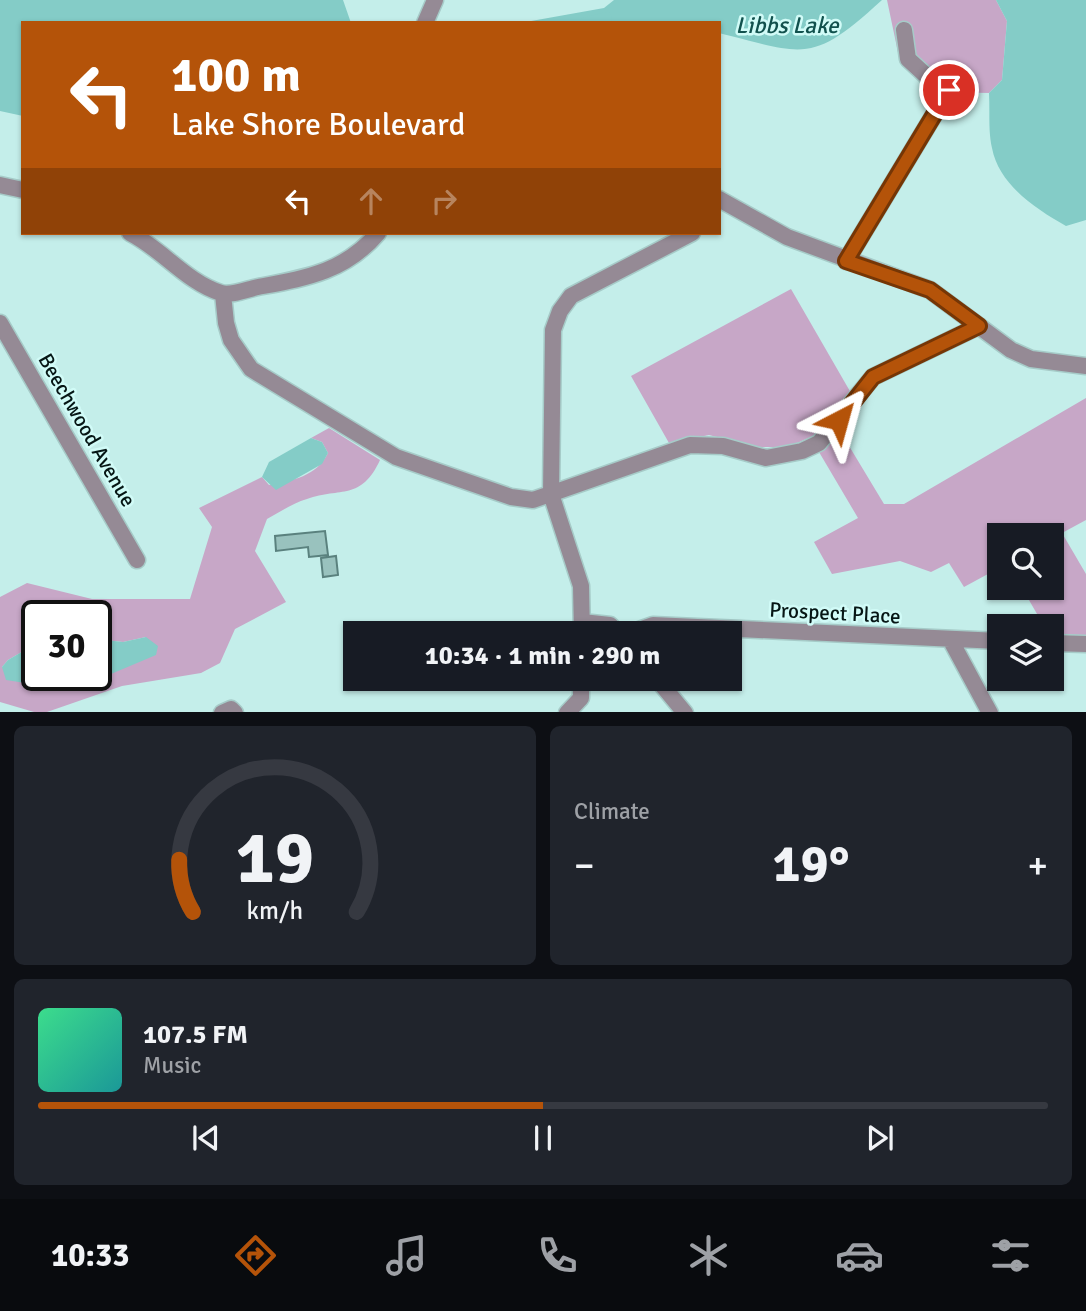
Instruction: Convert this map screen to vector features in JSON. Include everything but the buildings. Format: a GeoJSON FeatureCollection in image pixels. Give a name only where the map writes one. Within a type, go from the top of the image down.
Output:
{"type":"FeatureCollection","features":[{"type":"Feature","properties":{"kind":"street"},"geometry":{"type":"LineString","coordinates":[[426,21],[435,0]]}},
{"type":"Feature","properties":{"kind":"street"},"geometry":{"type":"LineString","coordinates":[[846,261],[949,90],[932,81],[908,59],[904,30]]}},
{"type":"Feature","properties":{"kind":"street"},"geometry":{"type":"LineString","coordinates":[[0,185],[21,190]]}},
{"type":"Feature","properties":{"kind":"street"},"geometry":{"type":"LineString","coordinates":[[722,206],[846,261],[930,290],[1011,350],[1031,359],[1086,366]]}},
{"type":"Feature","properties":{"kind":"street"},"geometry":{"type":"LineString","coordinates":[[133,235],[192,277],[223,294],[312,277],[335,269],[367,246],[376,235]]}},
{"type":"Feature","properties":{"kind":"street"},"geometry":{"type":"LineString","coordinates":[[582,621],[580,586],[551,494],[553,330],[560,311],[571,296],[585,286],[688,235]]}},
{"type":"Feature","properties":{"kind":"street"},"geometry":{"type":"LineString","coordinates":[[223,294],[231,340],[242,360],[261,376],[396,457],[511,498],[533,499],[690,445],[723,446],[766,458],[802,451],[819,443],[873,377],[979,326]]}},
{"type":"Feature","properties":{"kind":"street","name":"Beechwood Avenue"},"geometry":{"type":"LineString","coordinates":[[0,323],[137,560]]}},
{"type":"Feature","properties":{"kind":"street","name":"Prospect Place"},"geometry":{"type":"LineString","coordinates":[[742,629],[987,641]]}},
{"type":"Feature","properties":{"kind":"street"},"geometry":{"type":"LineString","coordinates":[[950,639],[990,712]]}},
{"type":"Feature","properties":{"kind":"street"},"geometry":{"type":"LineString","coordinates":[[1064,643],[1086,644]]}},
{"type":"Feature","properties":{"kind":"street"},"geometry":{"type":"LineString","coordinates":[[569,711],[581,698],[581,691]]}},
{"type":"Feature","properties":{"kind":"street"},"geometry":{"type":"LineString","coordinates":[[667,691],[685,712]]}},
{"type":"Feature","properties":{"kind":"street"},"geometry":{"type":"LineString","coordinates":[[222,712],[231,709],[234,712]]}},
{"type":"Feature","properties":{"kind":"shaded area"},"geometry":{"type":"Polygon","coordinates":[[[887,0],[996,0],[1007,21],[1002,80],[989,93],[941,92],[900,62],[887,0]]]}},
{"type":"Feature","properties":{"kind":"shaded area"},"geometry":{"type":"Polygon","coordinates":[[[791,289],[851,393],[813,436],[788,447],[757,447],[709,435],[669,443],[631,376],[791,289]]]}},
{"type":"Feature","properties":{"kind":"shaded area"},"geometry":{"type":"Polygon","coordinates":[[[1086,398],[1086,520],[1064,532],[1064,523],[987,523],[987,575],[964,587],[949,563],[931,572],[900,561],[832,574],[814,542],[858,518],[819,452],[840,431],[884,504],[904,504],[1086,398]]]}},
{"type":"Feature","properties":{"kind":"shaded area"},"geometry":{"type":"Polygon","coordinates":[[[329,428],[380,460],[373,473],[358,487],[302,501],[267,519],[255,551],[286,602],[235,629],[220,663],[201,673],[112,689],[112,673],[146,637],[123,642],[112,641],[112,600],[21,600],[21,652],[2,667],[21,678],[21,691],[108,691],[47,712],[34,712],[0,702],[0,597],[27,583],[92,599],[190,599],[212,527],[199,508],[262,477],[269,485],[295,479],[310,472],[328,453],[322,442],[311,438],[329,428]]]}},
{"type":"Feature","properties":{"kind":"shaded area"},"geometry":{"type":"Polygon","coordinates":[[[1064,536],[1086,574],[1086,636],[1064,635],[1064,614],[1037,614],[1029,600],[1064,600],[1064,536]]]}},
{"type":"Feature","properties":{"kind":"water"},"geometry":{"type":"Polygon","coordinates":[[[0,0],[343,0],[350,21],[21,21],[21,116],[0,111],[0,0]]]}},
{"type":"Feature","properties":{"kind":"water","name":"Libbs Lake"},"geometry":{"type":"Polygon","coordinates":[[[614,0],[882,0],[839,35],[807,49],[771,46],[721,34],[721,21],[531,21],[604,8],[614,0]]]}},
{"type":"Feature","properties":{"kind":"water"},"geometry":{"type":"Polygon","coordinates":[[[996,0],[1086,0],[1086,220],[1066,226],[1043,212],[1020,194],[1002,173],[996,161],[990,135],[989,93],[1002,80],[1007,21],[996,0]]]}},
{"type":"Feature","properties":{"kind":"water"},"geometry":{"type":"Polygon","coordinates":[[[311,438],[322,442],[328,453],[322,464],[276,490],[262,477],[269,462],[311,438]]]}},
{"type":"Feature","properties":{"kind":"water"},"geometry":{"type":"Polygon","coordinates":[[[146,637],[158,646],[156,655],[112,674],[112,641],[123,642],[146,637]]]}},
{"type":"Feature","properties":{"kind":"water"},"geometry":{"type":"Polygon","coordinates":[[[21,652],[21,682],[6,680],[2,667],[21,652]]]}},
{"type":"Feature","properties":{"kind":"waterway"},"geometry":{"type":"LineString","coordinates":[[594,21],[606,18]]}},
{"type":"Feature","properties":{"kind":"route"},"geometry":{"type":"LineString","coordinates":[[839,420],[873,377],[979,326],[930,290],[846,261],[949,90]]}}]}
